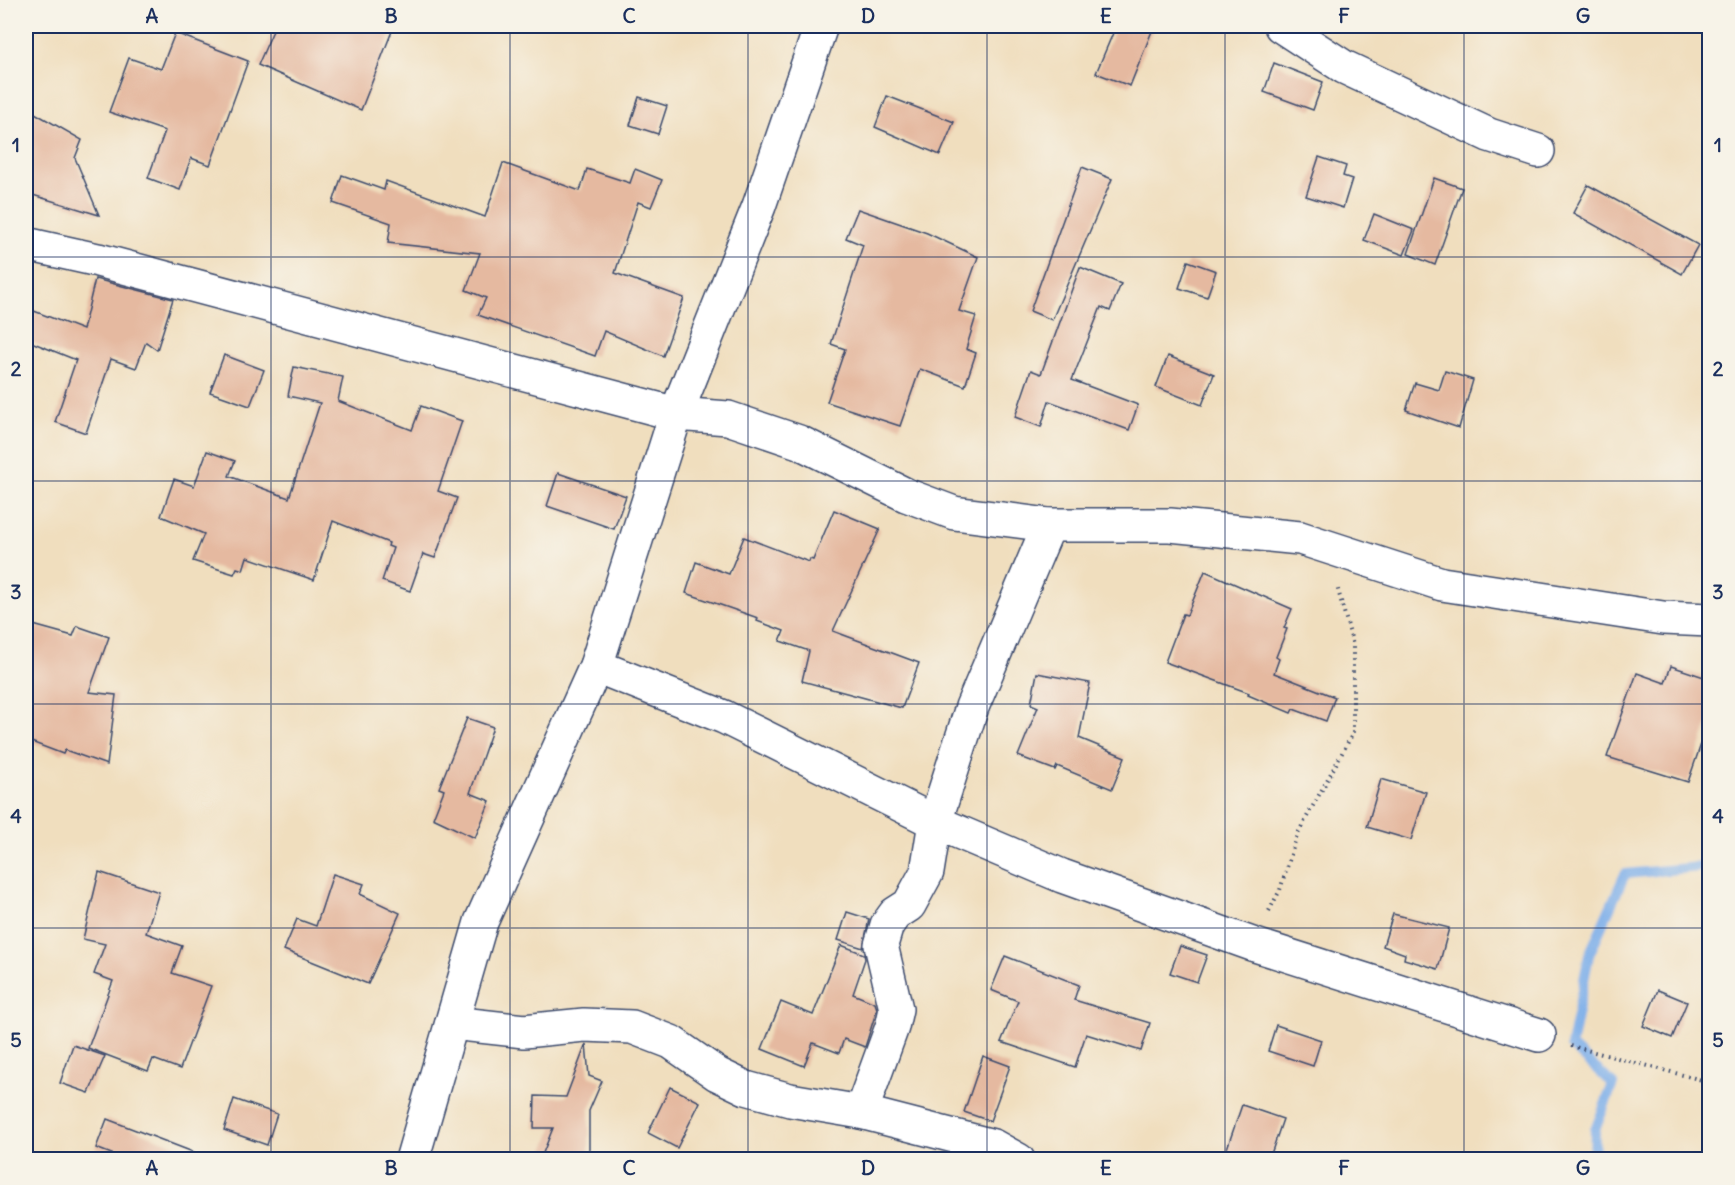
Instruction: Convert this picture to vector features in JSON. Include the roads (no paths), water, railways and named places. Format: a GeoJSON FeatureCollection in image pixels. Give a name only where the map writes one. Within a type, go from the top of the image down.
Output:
{"type":"FeatureCollection","features":[{"type":"Feature","properties":{"kind":"street"},"geometry":{"type":"LineString","coordinates":[[412,1160],[481,922],[596,666],[676,414],[759,206],[821,26]]}},
{"type":"Feature","properties":{"kind":"street"},"geometry":{"type":"LineString","coordinates":[[1281,26],[1344,67],[1489,135],[1538,151]]}},
{"type":"Feature","properties":{"kind":"street"},"geometry":{"type":"LineString","coordinates":[[26,244],[98,260],[676,414],[728,418],[799,442],[906,495],[954,513],[1049,525],[1170,525],[1300,538],[1442,584],[1663,618],[1710,620]]}},
{"type":"Feature","properties":{"kind":"street"},"geometry":{"type":"LineString","coordinates":[[861,1112],[892,1028],[896,1009],[881,945],[887,925],[895,914],[909,905],[924,881],[935,822],[972,707],[1049,525]]}},
{"type":"Feature","properties":{"kind":"street"},"geometry":{"type":"LineString","coordinates":[[596,666],[724,717],[935,822],[1062,876],[1252,944],[1539,1035]]}},
{"type":"Feature","properties":{"kind":"street"},"geometry":{"type":"LineString","coordinates":[[452,1023],[524,1031],[584,1025],[633,1027],[671,1042],[717,1074],[746,1088],[790,1100],[861,1112],[993,1146],[1018,1160]]}},
{"type":"Feature","properties":{"kind":"waterway"},"geometry":{"type":"LineString","coordinates":[[1594,1160],[1595,1130],[1613,1084],[1571,1046],[1589,955],[1625,874],[1710,866]]}}]}
